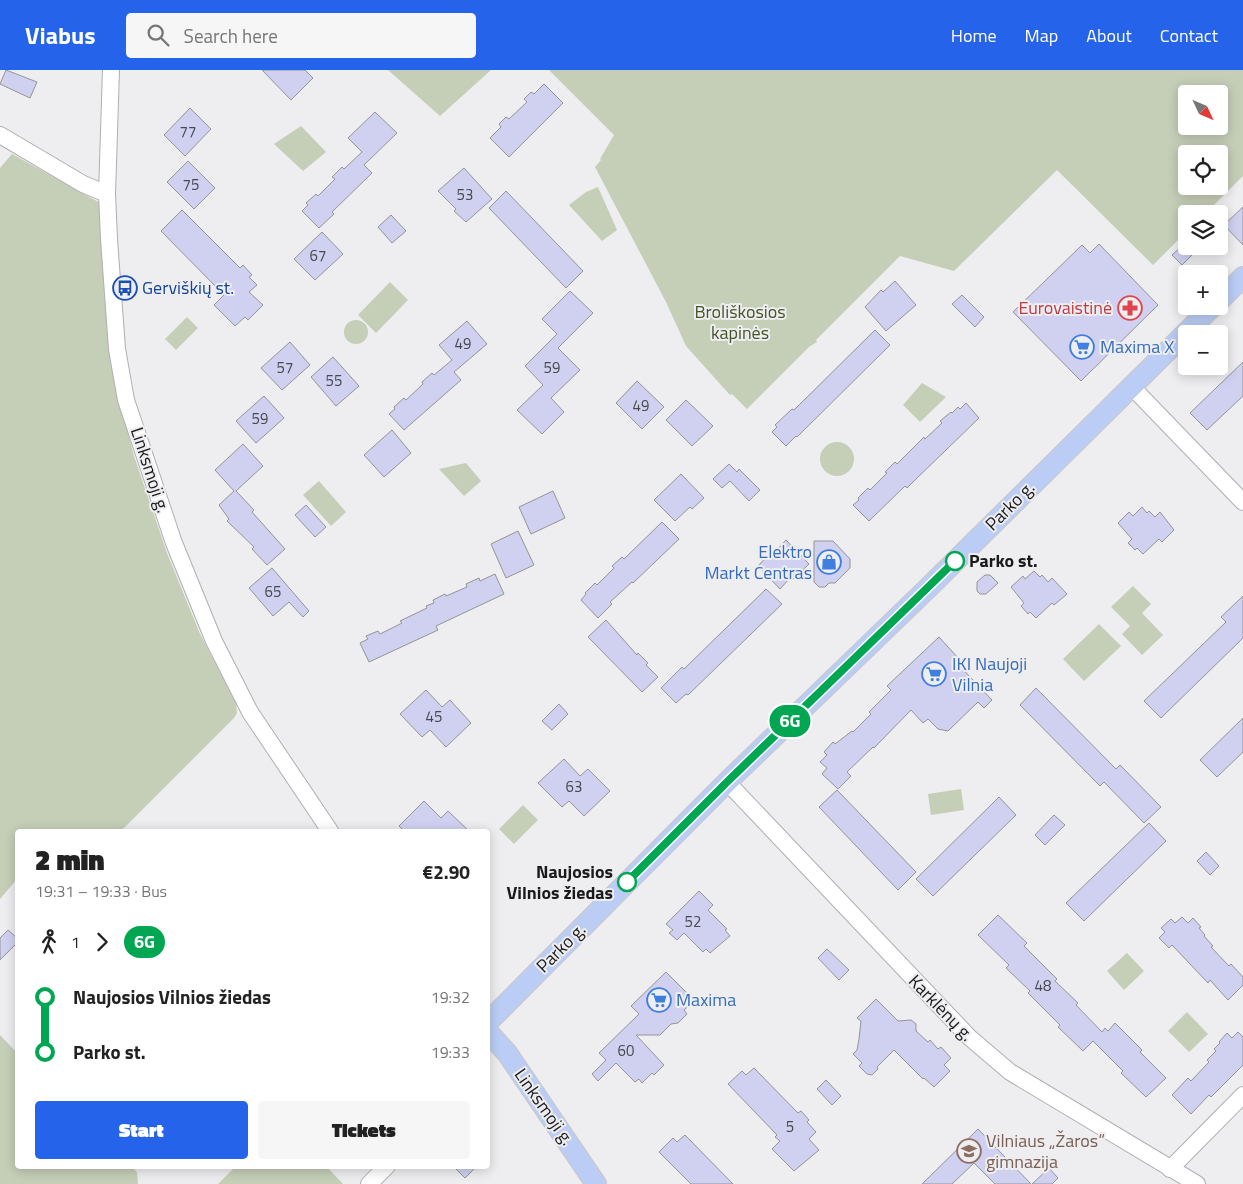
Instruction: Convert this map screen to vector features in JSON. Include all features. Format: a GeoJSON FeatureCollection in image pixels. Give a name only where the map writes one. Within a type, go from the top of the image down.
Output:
{"type":"FeatureCollection","features":[{"type":"Feature","properties":{"kind":"main road"},"geometry":{"type":"LineString","coordinates":[[1228,292],[1243,277]]}},
{"type":"Feature","properties":{"kind":"main road","name":"Parko g."},"geometry":{"type":"LineString","coordinates":[[490,1020],[727,782],[928,588],[1204,315]]}},
{"type":"Feature","properties":{"kind":"main road","name":"Linksmoji g."},"geometry":{"type":"LineString","coordinates":[[490,1034],[512,1061],[596,1184]]}},
{"type":"Feature","properties":{"kind":"street","name":"Linksmoji g."},"geometry":{"type":"LineString","coordinates":[[111,70],[107,194],[110,270],[117,349],[126,400],[174,543],[214,641],[250,712],[329,829]]}},
{"type":"Feature","properties":{"kind":"street"},"geometry":{"type":"LineString","coordinates":[[0,135],[83,184],[107,194]]}},
{"type":"Feature","properties":{"kind":"street"},"geometry":{"type":"LineString","coordinates":[[1131,386],[1243,502]]}},
{"type":"Feature","properties":{"kind":"street","name":"Karklėnų g."},"geometry":{"type":"LineString","coordinates":[[727,782],[892,958],[987,1054],[1010,1072],[1197,1184]]}},
{"type":"Feature","properties":{"kind":"street"},"geometry":{"type":"LineString","coordinates":[[1170,1169],[1243,1095]]}},
{"type":"Feature","properties":{"kind":"street"},"geometry":{"type":"LineString","coordinates":[[369,1184],[384,1169]]}},
{"type":"Feature","properties":{"kind":"green space"},"geometry":{"type":"Polygon","coordinates":[[[388,70],[491,70],[440,116],[388,70]]]}},
{"type":"Feature","properties":{"kind":"green space","name":"Broliškosios kapinės"},"geometry":{"type":"Polygon","coordinates":[[[549,70],[1243,70],[1243,176],[1228,191],[1228,145],[1178,145],[1178,195],[1224,195],[1214,205],[1178,205],[1178,240],[1153,265],[1057,170],[954,271],[900,256],[816,340],[817,342],[810,346],[747,409],[732,394],[730,395],[686,346],[666,302],[595,167],[614,135],[549,70]]]}},
{"type":"Feature","properties":{"kind":"green space"},"geometry":{"type":"Polygon","coordinates":[[[301,126],[326,152],[303,171],[274,144],[301,126]]]}},
{"type":"Feature","properties":{"kind":"green space"},"geometry":{"type":"Polygon","coordinates":[[[12,154],[102,204],[108,342],[115,384],[134,456],[167,553],[200,634],[236,703],[237,713],[123,829],[15,829],[15,881],[0,899],[0,168],[12,154]]]}},
{"type":"Feature","properties":{"kind":"green space"},"geometry":{"type":"Polygon","coordinates":[[[598,187],[617,230],[602,241],[569,205],[586,192],[598,187]]]}},
{"type":"Feature","properties":{"kind":"green space"},"geometry":{"type":"Polygon","coordinates":[[[390,282],[408,300],[376,333],[358,315],[390,282]]]}},
{"type":"Feature","properties":{"kind":"green space"},"geometry":{"type":"Polygon","coordinates":[[[187,317],[198,328],[176,350],[165,339],[187,317]]]}},
{"type":"Feature","properties":{"kind":"green space"},"geometry":{"type":"Polygon","coordinates":[[[356,320],[361,321],[367,327],[367,337],[361,343],[356,344],[351,343],[345,337],[344,332],[345,327],[351,321],[356,320]]]}},
{"type":"Feature","properties":{"kind":"green space"},"geometry":{"type":"Polygon","coordinates":[[[922,383],[946,397],[920,422],[903,405],[922,383]]]}},
{"type":"Feature","properties":{"kind":"green space"},"geometry":{"type":"Polygon","coordinates":[[[837,442],[849,447],[854,459],[849,471],[837,476],[825,471],[820,459],[825,447],[837,442]]]}},
{"type":"Feature","properties":{"kind":"green space"},"geometry":{"type":"Polygon","coordinates":[[[466,463],[481,481],[464,496],[439,469],[466,463]]]}},
{"type":"Feature","properties":{"kind":"green space"},"geometry":{"type":"Polygon","coordinates":[[[319,481],[346,512],[331,526],[303,495],[319,481]]]}},
{"type":"Feature","properties":{"kind":"green space"},"geometry":{"type":"Polygon","coordinates":[[[1133,586],[1151,604],[1142,613],[1163,635],[1142,655],[1122,634],[1130,626],[1111,607],[1133,586]]]}},
{"type":"Feature","properties":{"kind":"green space"},"geometry":{"type":"Polygon","coordinates":[[[1099,624],[1121,646],[1084,681],[1063,659],[1099,624]]]}},
{"type":"Feature","properties":{"kind":"green space"},"geometry":{"type":"Polygon","coordinates":[[[961,789],[964,810],[931,815],[928,794],[961,789]]]}},
{"type":"Feature","properties":{"kind":"green space"},"geometry":{"type":"Polygon","coordinates":[[[523,805],[538,820],[514,844],[499,829],[523,805]]]}},
{"type":"Feature","properties":{"kind":"green space"},"geometry":{"type":"Polygon","coordinates":[[[1127,953],[1144,971],[1124,990],[1107,971],[1127,953]]]}},
{"type":"Feature","properties":{"kind":"green space"},"geometry":{"type":"Polygon","coordinates":[[[1187,1012],[1208,1034],[1189,1052],[1168,1031],[1187,1012]]]}},
{"type":"Feature","properties":{"kind":"green space"},"geometry":{"type":"Polygon","coordinates":[[[0,1035],[15,1051],[15,1169],[134,1169],[137,1172],[138,1184],[0,1184],[0,1035]]]}},
{"type":"Feature","properties":{"kind":"green space"},"geometry":{"type":"Polygon","coordinates":[[[233,1169],[329,1169],[343,1184],[218,1184],[233,1169]]]}},
{"type":"Feature","properties":{"kind":"building"},"geometry":{"type":"Polygon","coordinates":[[[6,70],[37,82],[30,98],[0,84],[6,70]]]}},
{"type":"Feature","properties":{"kind":"building"},"geometry":{"type":"Polygon","coordinates":[[[262,70],[305,70],[313,78],[291,100],[262,70]]]}},
{"type":"Feature","properties":{"kind":"building"},"geometry":{"type":"Polygon","coordinates":[[[544,84],[563,103],[509,157],[490,138],[501,127],[499,124],[506,117],[509,119],[527,102],[524,99],[531,92],[534,94],[544,84]]]}},
{"type":"Feature","properties":{"kind":"building"},"geometry":{"type":"Polygon","coordinates":[[[190,108],[211,129],[185,156],[164,135],[190,108]]]}},
{"type":"Feature","properties":{"kind":"building"},"geometry":{"type":"Polygon","coordinates":[[[375,112],[397,133],[364,165],[372,173],[332,212],[334,214],[319,228],[302,211],[308,205],[306,203],[316,194],[318,196],[335,179],[332,177],[342,167],[344,169],[362,152],[348,138],[375,112]]]}},
{"type":"Feature","properties":{"kind":"building"},"geometry":{"type":"Polygon","coordinates":[[[188,161],[215,188],[194,209],[167,182],[188,161]]]}},
{"type":"Feature","properties":{"kind":"building"},"geometry":{"type":"Polygon","coordinates":[[[464,168],[492,199],[466,222],[454,211],[456,209],[438,191],[464,168]]]}},
{"type":"Feature","properties":{"kind":"building"},"geometry":{"type":"Polygon","coordinates":[[[506,191],[583,271],[566,288],[489,208],[506,191]]]}},
{"type":"Feature","properties":{"kind":"building"},"geometry":{"type":"Polygon","coordinates":[[[1243,207],[1243,245],[1228,229],[1228,221],[1243,207]]]}},
{"type":"Feature","properties":{"kind":"building"},"geometry":{"type":"Polygon","coordinates":[[[182,210],[240,268],[243,265],[252,275],[249,277],[257,285],[249,292],[263,305],[248,320],[245,317],[235,326],[214,305],[224,295],[161,231],[182,210]]]}},
{"type":"Feature","properties":{"kind":"building"},"geometry":{"type":"Polygon","coordinates":[[[391,215],[406,231],[392,243],[378,227],[391,215]]]}},
{"type":"Feature","properties":{"kind":"building"},"geometry":{"type":"Polygon","coordinates":[[[322,232],[343,254],[315,280],[294,259],[322,232]]]}},
{"type":"Feature","properties":{"kind":"building","name":"Maxima X"},"geometry":{"type":"Polygon","coordinates":[[[1099,244],[1158,305],[1081,381],[1013,312],[1082,245],[1090,253],[1099,244]]]}},
{"type":"Feature","properties":{"kind":"building"},"geometry":{"type":"Polygon","coordinates":[[[1178,250],[1178,255],[1192,255],[1182,265],[1172,255],[1178,250]]]}},
{"type":"Feature","properties":{"kind":"building"},"geometry":{"type":"Polygon","coordinates":[[[895,281],[916,305],[886,331],[865,307],[881,290],[883,292],[895,281]]]}},
{"type":"Feature","properties":{"kind":"building"},"geometry":{"type":"Polygon","coordinates":[[[570,291],[593,313],[558,348],[580,370],[551,398],[564,412],[542,434],[517,410],[543,385],[525,366],[557,334],[542,319],[570,291]]]}},
{"type":"Feature","properties":{"kind":"building"},"geometry":{"type":"Polygon","coordinates":[[[962,295],[984,317],[975,327],[952,304],[962,295]]]}},
{"type":"Feature","properties":{"kind":"building"},"geometry":{"type":"Polygon","coordinates":[[[467,321],[487,344],[454,372],[461,380],[404,430],[389,414],[404,398],[406,400],[423,384],[422,382],[432,373],[434,375],[452,360],[439,345],[467,321]]]}},
{"type":"Feature","properties":{"kind":"building"},"geometry":{"type":"Polygon","coordinates":[[[875,330],[890,345],[786,446],[772,432],[777,427],[775,425],[792,409],[794,410],[875,330]]]}},
{"type":"Feature","properties":{"kind":"building"},"geometry":{"type":"Polygon","coordinates":[[[290,342],[310,365],[282,390],[261,368],[290,342]]]}},
{"type":"Feature","properties":{"kind":"building"},"geometry":{"type":"Polygon","coordinates":[[[333,357],[359,386],[336,406],[311,377],[333,357]]]}},
{"type":"Feature","properties":{"kind":"building"},"geometry":{"type":"Polygon","coordinates":[[[1243,362],[1243,396],[1207,430],[1190,413],[1243,362]]]}},
{"type":"Feature","properties":{"kind":"building"},"geometry":{"type":"Polygon","coordinates":[[[637,381],[664,407],[642,429],[616,403],[637,381]]]}},
{"type":"Feature","properties":{"kind":"building"},"geometry":{"type":"Polygon","coordinates":[[[264,396],[284,418],[256,443],[236,421],[264,396]]]}},
{"type":"Feature","properties":{"kind":"building"},"geometry":{"type":"Polygon","coordinates":[[[686,400],[713,426],[692,446],[666,420],[686,400]]]}},
{"type":"Feature","properties":{"kind":"building"},"geometry":{"type":"Polygon","coordinates":[[[966,403],[979,418],[907,488],[905,486],[869,521],[853,505],[859,500],[858,498],[868,488],[870,490],[895,462],[897,464],[924,437],[925,439],[942,423],[940,421],[958,407],[960,409],[966,403]]]}},
{"type":"Feature","properties":{"kind":"building"},"geometry":{"type":"Polygon","coordinates":[[[392,430],[411,453],[384,477],[364,455],[392,430]]]}},
{"type":"Feature","properties":{"kind":"building"},"geometry":{"type":"Polygon","coordinates":[[[243,444],[263,466],[236,491],[285,549],[267,565],[252,549],[254,547],[227,521],[229,519],[219,505],[234,491],[215,470],[243,444]]]}},
{"type":"Feature","properties":{"kind":"building"},"geometry":{"type":"Polygon","coordinates":[[[729,464],[737,472],[739,469],[760,490],[749,501],[730,481],[722,488],[713,479],[729,464]]]}},
{"type":"Feature","properties":{"kind":"building"},"geometry":{"type":"Polygon","coordinates":[[[681,474],[704,498],[692,509],[690,507],[675,521],[654,500],[681,474]]]}},
{"type":"Feature","properties":{"kind":"building"},"geometry":{"type":"Polygon","coordinates":[[[553,491],[565,518],[531,534],[519,507],[553,491]]]}},
{"type":"Feature","properties":{"kind":"building"},"geometry":{"type":"Polygon","coordinates":[[[306,505],[326,527],[315,537],[295,515],[306,505]]]}},
{"type":"Feature","properties":{"kind":"building"},"geometry":{"type":"Polygon","coordinates":[[[1142,507],[1147,513],[1149,511],[1155,517],[1160,512],[1174,530],[1162,542],[1159,539],[1143,554],[1137,548],[1135,550],[1128,543],[1132,539],[1118,523],[1129,512],[1133,516],[1142,507]]]}},
{"type":"Feature","properties":{"kind":"building"},"geometry":{"type":"Polygon","coordinates":[[[662,522],[679,539],[610,602],[612,604],[598,618],[581,600],[585,593],[595,583],[597,585],[614,568],[612,566],[622,557],[624,559],[662,522]]]}},
{"type":"Feature","properties":{"kind":"building"},"geometry":{"type":"Polygon","coordinates":[[[518,531],[534,565],[506,578],[491,544],[518,531]]]}},
{"type":"Feature","properties":{"kind":"building"},"geometry":{"type":"Polygon","coordinates":[[[786,540],[809,564],[792,580],[790,578],[780,589],[758,566],[774,549],[776,551],[786,540]]]}},
{"type":"Feature","properties":{"kind":"building"},"geometry":{"type":"Polygon","coordinates":[[[814,541],[833,541],[850,559],[850,568],[835,583],[829,583],[825,587],[819,587],[814,582],[814,541]]]}},
{"type":"Feature","properties":{"kind":"building"},"geometry":{"type":"Polygon","coordinates":[[[272,568],[309,611],[303,617],[289,602],[273,616],[249,588],[272,568]]]}},
{"type":"Feature","properties":{"kind":"building"},"geometry":{"type":"Polygon","coordinates":[[[1034,571],[1040,577],[1042,575],[1048,582],[1052,578],[1067,594],[1054,605],[1052,603],[1036,618],[1030,612],[1028,614],[1021,606],[1024,603],[1011,587],[1023,576],[1025,579],[1034,571]]]}},
{"type":"Feature","properties":{"kind":"building"},"geometry":{"type":"Polygon","coordinates":[[[495,574],[504,594],[436,626],[438,630],[369,662],[360,643],[368,639],[366,636],[378,631],[380,634],[402,623],[400,621],[427,608],[426,606],[434,603],[433,600],[467,587],[466,584],[479,578],[480,581],[495,574]]]}},
{"type":"Feature","properties":{"kind":"building"},"geometry":{"type":"Polygon","coordinates":[[[985,575],[990,575],[998,583],[986,594],[980,594],[977,591],[977,582],[985,575]]]}},
{"type":"Feature","properties":{"kind":"building"},"geometry":{"type":"Polygon","coordinates":[[[766,589],[782,604],[688,695],[686,694],[676,703],[661,688],[682,667],[684,669],[766,589]]]}},
{"type":"Feature","properties":{"kind":"building"},"geometry":{"type":"Polygon","coordinates":[[[1243,596],[1243,638],[1161,718],[1144,701],[1226,622],[1221,617],[1243,596]]]}},
{"type":"Feature","properties":{"kind":"building"},"geometry":{"type":"Polygon","coordinates":[[[606,620],[637,655],[638,653],[648,663],[646,665],[658,677],[642,692],[588,637],[606,620]]]}},
{"type":"Feature","properties":{"kind":"building","name":"IKI Naujoji Vilnia"},"geometry":{"type":"Polygon","coordinates":[[[939,637],[959,659],[956,662],[992,700],[984,708],[978,702],[948,731],[938,729],[928,719],[923,723],[911,710],[874,748],[847,772],[851,776],[838,789],[822,774],[827,768],[820,762],[827,755],[824,752],[833,742],[835,744],[853,732],[871,714],[869,712],[891,690],[887,686],[939,637]]]}},
{"type":"Feature","properties":{"kind":"building"},"geometry":{"type":"Polygon","coordinates":[[[1036,688],[1116,769],[1120,765],[1161,807],[1144,823],[1104,782],[1100,786],[1020,705],[1036,688]]]}},
{"type":"Feature","properties":{"kind":"building"},"geometry":{"type":"Polygon","coordinates":[[[426,690],[442,707],[450,700],[471,723],[446,747],[430,730],[422,737],[400,714],[426,690]]]}},
{"type":"Feature","properties":{"kind":"building"},"geometry":{"type":"Polygon","coordinates":[[[559,704],[568,714],[552,730],[542,721],[559,704]]]}},
{"type":"Feature","properties":{"kind":"building"},"geometry":{"type":"Polygon","coordinates":[[[1243,718],[1243,752],[1217,777],[1200,760],[1243,718]]]}},
{"type":"Feature","properties":{"kind":"building"},"geometry":{"type":"Polygon","coordinates":[[[564,759],[580,776],[588,769],[610,791],[584,816],[569,801],[562,807],[538,783],[564,759]]]}},
{"type":"Feature","properties":{"kind":"building"},"geometry":{"type":"Polygon","coordinates":[[[837,790],[916,872],[898,890],[819,807],[837,790]]]}},
{"type":"Feature","properties":{"kind":"building"},"geometry":{"type":"Polygon","coordinates":[[[999,797],[1016,815],[933,896],[916,879],[999,797]]]}},
{"type":"Feature","properties":{"kind":"building"},"geometry":{"type":"Polygon","coordinates":[[[424,801],[441,818],[448,811],[467,829],[402,829],[399,826],[424,801]]]}},
{"type":"Feature","properties":{"kind":"building"},"geometry":{"type":"Polygon","coordinates":[[[1054,815],[1065,825],[1045,845],[1035,835],[1054,815]]]}},
{"type":"Feature","properties":{"kind":"building"},"geometry":{"type":"Polygon","coordinates":[[[1149,823],[1166,841],[1084,921],[1066,903],[1149,823]]]}},
{"type":"Feature","properties":{"kind":"building"},"geometry":{"type":"Polygon","coordinates":[[[1206,852],[1219,866],[1210,875],[1197,861],[1206,852]]]}},
{"type":"Feature","properties":{"kind":"building"},"geometry":{"type":"Polygon","coordinates":[[[699,891],[713,905],[708,910],[727,929],[725,930],[730,936],[710,953],[706,949],[703,952],[684,933],[677,940],[669,933],[673,930],[666,924],[699,891]]]}},
{"type":"Feature","properties":{"kind":"building"},"geometry":{"type":"Polygon","coordinates":[[[998,915],[1027,943],[1024,946],[1057,979],[1055,981],[1078,1003],[1076,1005],[1102,1032],[1105,1028],[1108,1031],[1115,1023],[1166,1078],[1146,1097],[1121,1073],[1123,1071],[1093,1041],[1083,1051],[1058,1027],[1060,1025],[1028,993],[1030,991],[1006,968],[1009,965],[978,935],[998,915]]]}},
{"type":"Feature","properties":{"kind":"building"},"geometry":{"type":"Polygon","coordinates":[[[1182,917],[1188,923],[1193,918],[1201,927],[1199,928],[1204,936],[1213,946],[1211,947],[1229,966],[1231,964],[1243,977],[1243,985],[1228,1000],[1210,980],[1208,983],[1172,945],[1169,948],[1159,938],[1165,932],[1161,928],[1171,919],[1175,923],[1182,917]]]}},
{"type":"Feature","properties":{"kind":"building"},"geometry":{"type":"Polygon","coordinates":[[[8,930],[15,936],[15,945],[0,960],[0,938],[8,930]]]}},
{"type":"Feature","properties":{"kind":"building"},"geometry":{"type":"Polygon","coordinates":[[[827,949],[849,970],[839,980],[818,958],[827,949]]]}},
{"type":"Feature","properties":{"kind":"building"},"geometry":{"type":"Polygon","coordinates":[[[666,972],[690,996],[688,998],[693,1002],[684,1010],[687,1014],[678,1023],[671,1024],[660,1035],[636,1035],[664,1065],[642,1083],[639,1079],[635,1082],[616,1063],[598,1081],[592,1074],[606,1060],[599,1053],[639,1014],[631,1006],[666,972]]]}},
{"type":"Feature","properties":{"kind":"building"},"geometry":{"type":"Polygon","coordinates":[[[876,999],[898,1021],[911,1020],[916,1024],[916,1031],[928,1042],[930,1040],[938,1049],[941,1047],[951,1058],[944,1065],[950,1071],[934,1087],[923,1079],[894,1050],[877,1067],[878,1069],[872,1075],[867,1074],[859,1066],[862,1063],[853,1054],[857,1050],[861,1021],[857,1018],[876,999]]]}},
{"type":"Feature","properties":{"kind":"building"},"geometry":{"type":"Polygon","coordinates":[[[1238,1032],[1243,1037],[1243,1065],[1191,1114],[1172,1095],[1188,1078],[1191,1081],[1209,1062],[1207,1060],[1216,1051],[1214,1049],[1227,1033],[1232,1038],[1238,1032]]]}},
{"type":"Feature","properties":{"kind":"building"},"geometry":{"type":"Polygon","coordinates":[[[754,1068],[798,1113],[801,1111],[809,1120],[807,1122],[816,1132],[809,1139],[819,1150],[794,1171],[772,1149],[780,1141],[775,1137],[777,1135],[728,1084],[742,1071],[746,1075],[754,1068]]]}},
{"type":"Feature","properties":{"kind":"building"},"geometry":{"type":"Polygon","coordinates":[[[826,1080],[841,1096],[832,1105],[817,1089],[826,1080]]]}},
{"type":"Feature","properties":{"kind":"building"},"geometry":{"type":"Polygon","coordinates":[[[978,1129],[1031,1184],[995,1184],[974,1163],[952,1184],[922,1184],[978,1129]]]}},
{"type":"Feature","properties":{"kind":"building"},"geometry":{"type":"Polygon","coordinates":[[[685,1135],[733,1184],[691,1184],[659,1152],[673,1138],[677,1142],[685,1135]]]}},
{"type":"Feature","properties":{"kind":"building"},"geometry":{"type":"Polygon","coordinates":[[[1049,1168],[1058,1178],[1052,1184],[1032,1184],[1049,1168]]]}},
{"type":"Feature","properties":{"kind":"building"},"geometry":{"type":"Polygon","coordinates":[[[456,1169],[474,1169],[465,1178],[456,1169]]]}},
{"type":"Feature","properties":{"kind":"bus line","name":"6G"},"geometry":{"type":"LineString","coordinates":[[627,882],[727,782],[955,561]]}},
{"type":"Feature","properties":{"kind":"place","name":"Gerviškių st."},"geometry":{"type":"Point","coordinates":[125,288]}},
{"type":"Feature","properties":{"kind":"place","name":"Eurovaistinė"},"geometry":{"type":"Point","coordinates":[1130,308]}},
{"type":"Feature","properties":{"kind":"place","name":"Maxima X"},"geometry":{"type":"Point","coordinates":[1082,347]}},
{"type":"Feature","properties":{"kind":"place","name":"Parko st."},"geometry":{"type":"Point","coordinates":[955,561]}},
{"type":"Feature","properties":{"kind":"place","name":"Elektro Markt Centras"},"geometry":{"type":"Point","coordinates":[829,562]}},
{"type":"Feature","properties":{"kind":"place","name":"IKI Naujoji Vilnia"},"geometry":{"type":"Point","coordinates":[934,674]}},
{"type":"Feature","properties":{"kind":"place","name":"Naujosios Vilnios žiedas"},"geometry":{"type":"Point","coordinates":[627,882]}},
{"type":"Feature","properties":{"kind":"place","name":"Maxima"},"geometry":{"type":"Point","coordinates":[659,1000]}},
{"type":"Feature","properties":{"kind":"place","name":"Vilniaus „Žaros“ gimnazija"},"geometry":{"type":"Point","coordinates":[969,1151]}}]}
